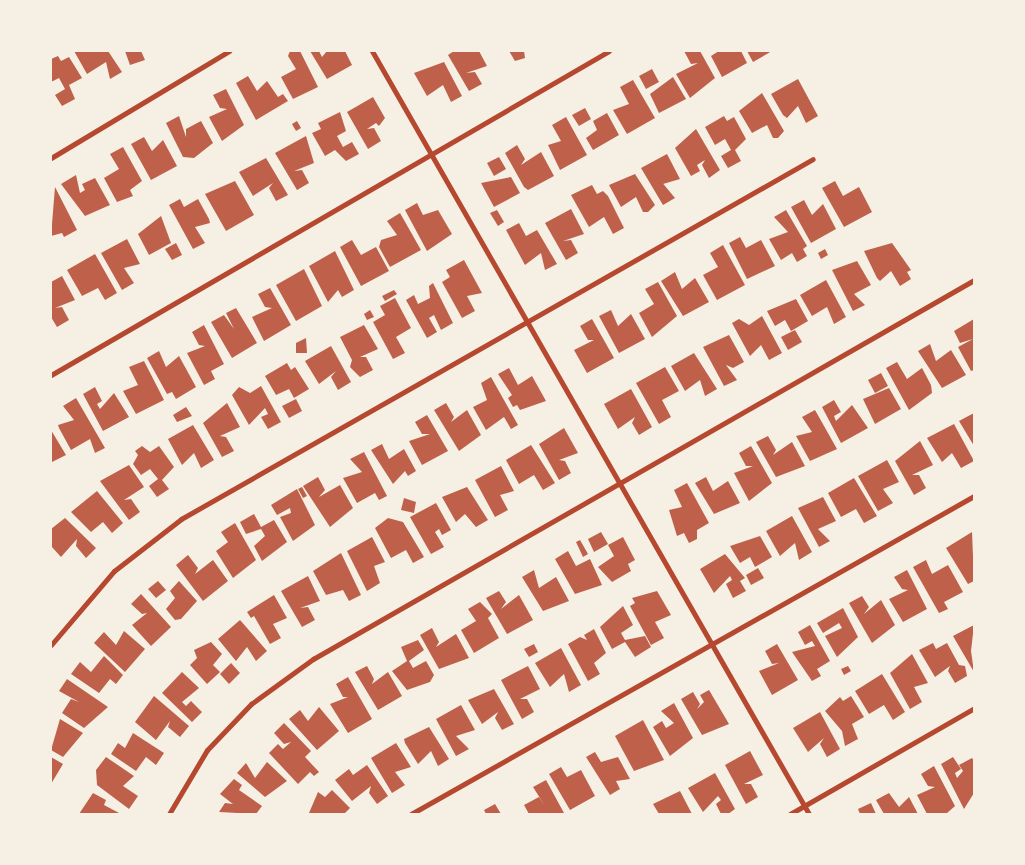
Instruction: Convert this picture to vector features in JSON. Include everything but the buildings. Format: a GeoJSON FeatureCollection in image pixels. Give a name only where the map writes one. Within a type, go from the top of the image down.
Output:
{"type":"FeatureCollection","features":[{"type":"Feature","properties":{"kind":"street"},"geometry":{"type":"LineString","coordinates":[[51,158],[230,51]]}},
{"type":"Feature","properties":{"kind":"street"},"geometry":{"type":"LineString","coordinates":[[372,51],[621,482],[809,814]]}},
{"type":"Feature","properties":{"kind":"street"},"geometry":{"type":"LineString","coordinates":[[51,375],[431,152],[609,51]]}},
{"type":"Feature","properties":{"kind":"street"},"geometry":{"type":"LineString","coordinates":[[51,645],[114,570],[181,519],[527,318],[813,158]]}},
{"type":"Feature","properties":{"kind":"street"},"geometry":{"type":"LineString","coordinates":[[169,814],[206,750],[258,699],[313,659],[974,280]]}},
{"type":"Feature","properties":{"kind":"street"},"geometry":{"type":"LineString","coordinates":[[411,814],[974,496]]}},
{"type":"Feature","properties":{"kind":"street"},"geometry":{"type":"LineString","coordinates":[[790,814],[974,708]]}}]}
